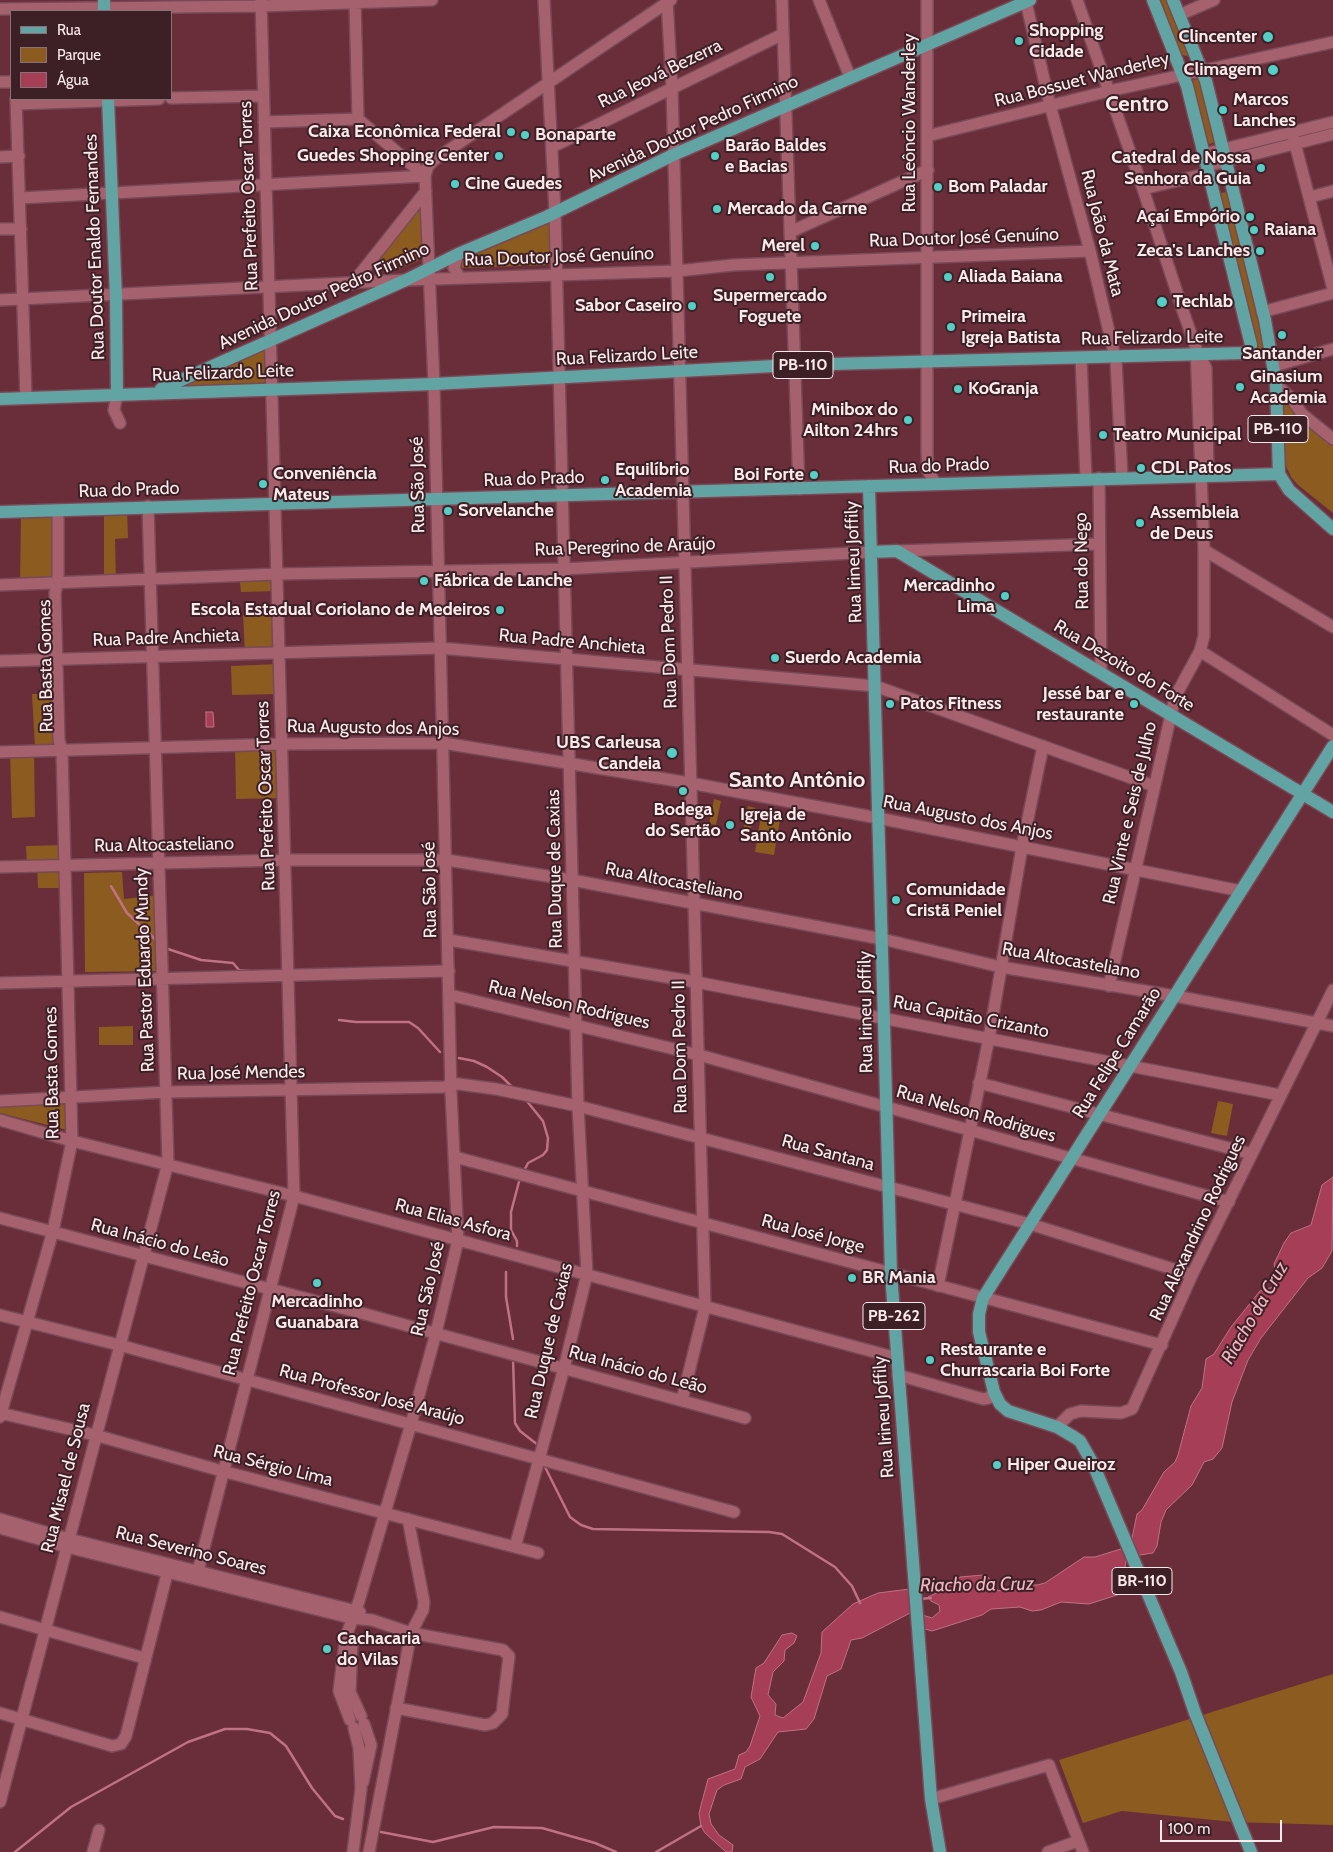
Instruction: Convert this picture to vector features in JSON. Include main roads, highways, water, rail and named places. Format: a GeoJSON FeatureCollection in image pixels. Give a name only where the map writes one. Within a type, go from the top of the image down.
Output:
{"type":"FeatureCollection","features":[{"type":"Feature","properties":{"kind":"main road","name":"PB-110"},"geometry":{"type":"LineString","coordinates":[[1153,0],[1183,74],[1215,197]]}},
{"type":"Feature","properties":{"kind":"main road","name":"PB-110"},"geometry":{"type":"LineString","coordinates":[[1173,0],[1202,69],[1262,312],[1276,384],[1279,474]]}},
{"type":"Feature","properties":{"kind":"main road","name":"Avenida Doutor Pedro Firmino"},"geometry":{"type":"LineString","coordinates":[[154,392],[406,280],[430,274],[458,254],[555,212],[673,155],[1028,1]]}},
{"type":"Feature","properties":{"kind":"main road","name":"Rua Doutor Enaldo Fernandes"},"geometry":{"type":"LineString","coordinates":[[108,100],[116,294],[117,395]]}},
{"type":"Feature","properties":{"kind":"main road"},"geometry":{"type":"LineString","coordinates":[[1215,197],[1223,190],[1232,194]]}},
{"type":"Feature","properties":{"kind":"main road","name":"Rua Felizardo Leite"},"geometry":{"type":"LineString","coordinates":[[0,399],[154,392],[434,384],[794,365],[1115,357],[1197,352],[1244,353],[1250,349],[1251,344],[1215,197]]}},
{"type":"Feature","properties":{"kind":"main road","name":"Rua do Prado"},"geometry":{"type":"LineString","coordinates":[[0,512],[148,506],[436,500],[799,489],[1204,474],[1279,474]]}},
{"type":"Feature","properties":{"kind":"main road"},"geometry":{"type":"LineString","coordinates":[[1279,474],[1289,490],[1333,529]]}},
{"type":"Feature","properties":{"kind":"main road","name":"Rua Irineu Joffily"},"geometry":{"type":"LineString","coordinates":[[869,486],[891,1274],[931,1799],[940,1852]]}},
{"type":"Feature","properties":{"kind":"main road","name":"Rua Peregrino de Araújo"},"geometry":{"type":"LineString","coordinates":[[871,552],[896,551]]}},
{"type":"Feature","properties":{"kind":"main road","name":"Rua Dezoito do Forte"},"geometry":{"type":"LineString","coordinates":[[896,551],[1333,812]]}},
{"type":"Feature","properties":{"kind":"main road","name":"Rua Felipe Camarão"},"geometry":{"type":"LineString","coordinates":[[1250,1852],[1195,1713],[1181,1672],[1085,1448],[1080,1441],[1057,1427],[1008,1411],[1000,1404],[994,1392],[980,1332],[979,1314],[983,1298],[1333,746]]}},
{"type":"Feature","properties":{"kind":"water"},"geometry":{"type":"Polygon","coordinates":[[[206,712],[213,712],[214,727],[206,727],[206,712]]]}},
{"type":"Feature","properties":{"kind":"water"},"geometry":{"type":"Polygon","coordinates":[[[1333,1177],[1332,1251],[1322,1268],[1308,1278],[1261,1338],[1248,1360],[1232,1402],[1222,1448],[1213,1459],[1204,1462],[1192,1485],[1166,1510],[1161,1522],[1157,1546],[1153,1553],[1127,1557],[1125,1566],[1129,1579],[1126,1588],[1120,1594],[1089,1604],[1061,1602],[1041,1610],[1032,1611],[1020,1607],[991,1609],[982,1615],[932,1631],[921,1628],[919,1614],[932,1618],[940,1611],[939,1605],[928,1597],[943,1590],[960,1577],[983,1575],[989,1578],[998,1591],[1018,1585],[1037,1585],[1045,1583],[1084,1557],[1095,1557],[1124,1548],[1131,1543],[1137,1514],[1142,1510],[1164,1472],[1175,1462],[1178,1455],[1191,1406],[1202,1388],[1206,1359],[1214,1354],[1231,1327],[1260,1291],[1273,1287],[1277,1278],[1274,1264],[1284,1243],[1291,1233],[1311,1225],[1322,1185],[1333,1177]]]}},
{"type":"Feature","properties":{"kind":"water"},"geometry":{"type":"Polygon","coordinates":[[[910,1589],[912,1612],[862,1638],[851,1640],[841,1669],[827,1676],[814,1719],[806,1729],[778,1732],[760,1759],[745,1767],[741,1779],[724,1785],[717,1790],[709,1814],[711,1824],[719,1835],[733,1845],[732,1852],[726,1852],[705,1833],[701,1826],[699,1813],[708,1779],[735,1769],[739,1755],[746,1752],[750,1746],[760,1716],[751,1697],[756,1668],[764,1663],[782,1635],[792,1633],[797,1636],[794,1643],[785,1650],[784,1661],[773,1672],[768,1695],[776,1704],[775,1715],[783,1718],[803,1702],[821,1653],[822,1632],[853,1604],[878,1593],[910,1589]]]}},
{"type":"Feature","properties":{"kind":"waterway"},"geometry":{"type":"LineString","coordinates":[[111,886],[127,913],[156,940]]}},
{"type":"Feature","properties":{"kind":"waterway"},"geometry":{"type":"LineString","coordinates":[[168,949],[201,960],[233,963],[239,970],[251,971]]}},
{"type":"Feature","properties":{"kind":"waterway"},"geometry":{"type":"LineString","coordinates":[[339,1020],[356,1022],[409,1022],[418,1028],[440,1052]]}},
{"type":"Feature","properties":{"kind":"waterway"},"geometry":{"type":"LineString","coordinates":[[459,1058],[474,1061],[487,1067],[502,1077],[512,1087]]}},
{"type":"Feature","properties":{"kind":"waterway"},"geometry":{"type":"LineString","coordinates":[[525,1169],[528,1163],[543,1155],[547,1150],[548,1138],[543,1121],[526,1100]]}},
{"type":"Feature","properties":{"kind":"waterway"},"geometry":{"type":"LineString","coordinates":[[517,1246],[517,1241],[511,1230],[511,1212],[520,1178]]}},
{"type":"Feature","properties":{"kind":"waterway"},"geometry":{"type":"LineString","coordinates":[[506,1272],[506,1297],[513,1339]]}},
{"type":"Feature","properties":{"kind":"waterway"},"geometry":{"type":"LineString","coordinates":[[513,1358],[515,1423],[520,1431],[538,1445]]}},
{"type":"Feature","properties":{"kind":"waterway"},"geometry":{"type":"LineString","coordinates":[[545,1467],[570,1517],[581,1525],[593,1529],[769,1532],[782,1534],[835,1567],[852,1586],[860,1603]]}},
{"type":"Feature","properties":{"kind":"waterway","name":"Riacho da Cruz"},"geometry":{"type":"LineString","coordinates":[[919,1599],[931,1598]]}},
{"type":"Feature","properties":{"kind":"waterway"},"geometry":{"type":"LineString","coordinates":[[15,1852],[71,1807],[188,1742],[225,1729],[247,1729],[270,1733],[286,1746],[312,1788],[335,1816],[343,1819]]}},
{"type":"Feature","properties":{"kind":"waterway"},"geometry":{"type":"LineString","coordinates":[[656,1852],[701,1826]]}},
{"type":"Feature","properties":{"kind":"waterway"},"geometry":{"type":"LineString","coordinates":[[381,1832],[433,1842],[494,1827],[542,1828],[595,1843],[616,1852]]}},
{"type":"Feature","properties":{"kind":"tunnel"},"geometry":{"type":"LineString","coordinates":[[352,1644],[354,1632]]}},
{"type":"Feature","properties":{"kind":"place","name":"Clincenter"},"geometry":{"type":"Point","coordinates":[1268,37]}},
{"type":"Feature","properties":{"kind":"place","name":"Shopping Cidade"},"geometry":{"type":"Point","coordinates":[1019,41]}},
{"type":"Feature","properties":{"kind":"place","name":"Climagem"},"geometry":{"type":"Point","coordinates":[1273,70]}},
{"type":"Feature","properties":{"kind":"place","name":"Marcos Lanches"},"geometry":{"type":"Point","coordinates":[1223,110]}},
{"type":"Feature","properties":{"kind":"place","name":"Caixa Econômica Federal"},"geometry":{"type":"Point","coordinates":[511,132]}},
{"type":"Feature","properties":{"kind":"place","name":"Bonaparte"},"geometry":{"type":"Point","coordinates":[525,135]}},
{"type":"Feature","properties":{"kind":"place","name":"Guedes Shopping Center"},"geometry":{"type":"Point","coordinates":[499,156]}},
{"type":"Feature","properties":{"kind":"place","name":"Barão Baldes e Bacias"},"geometry":{"type":"Point","coordinates":[715,156]}},
{"type":"Feature","properties":{"kind":"place","name":"Catedral de Nossa Senhora da Guia"},"geometry":{"type":"Point","coordinates":[1261,168]}},
{"type":"Feature","properties":{"kind":"place","name":"Cine Guedes"},"geometry":{"type":"Point","coordinates":[455,184]}},
{"type":"Feature","properties":{"kind":"place","name":"Bom Paladar"},"geometry":{"type":"Point","coordinates":[938,187]}},
{"type":"Feature","properties":{"kind":"place","name":"Mercado da Carne"},"geometry":{"type":"Point","coordinates":[717,209]}},
{"type":"Feature","properties":{"kind":"place","name":"Açaí Empório"},"geometry":{"type":"Point","coordinates":[1250,217]}},
{"type":"Feature","properties":{"kind":"place","name":"Raiana"},"geometry":{"type":"Point","coordinates":[1254,230]}},
{"type":"Feature","properties":{"kind":"place","name":"Merel"},"geometry":{"type":"Point","coordinates":[815,246]}},
{"type":"Feature","properties":{"kind":"place","name":"Zeca's Lanches"},"geometry":{"type":"Point","coordinates":[1260,251]}},
{"type":"Feature","properties":{"kind":"place","name":"Supermercado Foguete"},"geometry":{"type":"Point","coordinates":[770,277]}},
{"type":"Feature","properties":{"kind":"place","name":"Aliada Baiana"},"geometry":{"type":"Point","coordinates":[948,277]}},
{"type":"Feature","properties":{"kind":"place","name":"Techlab"},"geometry":{"type":"Point","coordinates":[1162,302]}},
{"type":"Feature","properties":{"kind":"place","name":"Sabor Caseiro"},"geometry":{"type":"Point","coordinates":[692,306]}},
{"type":"Feature","properties":{"kind":"place","name":"Primeira Igreja Batista"},"geometry":{"type":"Point","coordinates":[951,327]}},
{"type":"Feature","properties":{"kind":"place","name":"Santander"},"geometry":{"type":"Point","coordinates":[1282,335]}},
{"type":"Feature","properties":{"kind":"place","name":"Ginasium Academia"},"geometry":{"type":"Point","coordinates":[1240,387]}},
{"type":"Feature","properties":{"kind":"place","name":"KoGranja"},"geometry":{"type":"Point","coordinates":[958,389]}},
{"type":"Feature","properties":{"kind":"place","name":"Minibox do Ailton 24hrs"},"geometry":{"type":"Point","coordinates":[908,420]}},
{"type":"Feature","properties":{"kind":"place","name":"Teatro Municipal"},"geometry":{"type":"Point","coordinates":[1103,435]}},
{"type":"Feature","properties":{"kind":"place","name":"CDL Patos"},"geometry":{"type":"Point","coordinates":[1141,468]}},
{"type":"Feature","properties":{"kind":"place","name":"Boi Forte"},"geometry":{"type":"Point","coordinates":[814,475]}},
{"type":"Feature","properties":{"kind":"place","name":"Equilíbrio Academia"},"geometry":{"type":"Point","coordinates":[605,480]}},
{"type":"Feature","properties":{"kind":"place","name":"Conveniência Mateus"},"geometry":{"type":"Point","coordinates":[263,484]}},
{"type":"Feature","properties":{"kind":"place","name":"Sorvelanche"},"geometry":{"type":"Point","coordinates":[448,511]}},
{"type":"Feature","properties":{"kind":"place","name":"Assembleia de Deus"},"geometry":{"type":"Point","coordinates":[1140,523]}},
{"type":"Feature","properties":{"kind":"place","name":"Fábrica de Lanche"},"geometry":{"type":"Point","coordinates":[424,581]}},
{"type":"Feature","properties":{"kind":"place","name":"Mercadinho Lima"},"geometry":{"type":"Point","coordinates":[1005,596]}},
{"type":"Feature","properties":{"kind":"place","name":"Escola Estadual Coriolano de Medeiros"},"geometry":{"type":"Point","coordinates":[500,610]}},
{"type":"Feature","properties":{"kind":"place","name":"Suerdo Academia"},"geometry":{"type":"Point","coordinates":[775,658]}},
{"type":"Feature","properties":{"kind":"place","name":"Patos Fitness"},"geometry":{"type":"Point","coordinates":[890,704]}},
{"type":"Feature","properties":{"kind":"place","name":"Jessé bar e restaurante"},"geometry":{"type":"Point","coordinates":[1134,704]}},
{"type":"Feature","properties":{"kind":"place","name":"UBS Carleusa Candeia"},"geometry":{"type":"Point","coordinates":[672,753]}},
{"type":"Feature","properties":{"kind":"place","name":"Bodega do Sertão"},"geometry":{"type":"Point","coordinates":[683,791]}},
{"type":"Feature","properties":{"kind":"place","name":"Igreja de Santo Antônio"},"geometry":{"type":"Point","coordinates":[730,825]}},
{"type":"Feature","properties":{"kind":"place","name":"Comunidade Cristã Peniel"},"geometry":{"type":"Point","coordinates":[896,900]}},
{"type":"Feature","properties":{"kind":"place","name":"BR Mania"},"geometry":{"type":"Point","coordinates":[852,1278]}},
{"type":"Feature","properties":{"kind":"place","name":"Mercadinho Guanabara"},"geometry":{"type":"Point","coordinates":[317,1283]}},
{"type":"Feature","properties":{"kind":"place","name":"Restaurante e Churrascaria Boi Forte"},"geometry":{"type":"Point","coordinates":[930,1360]}},
{"type":"Feature","properties":{"kind":"place","name":"Hiper Queiroz"},"geometry":{"type":"Point","coordinates":[997,1465]}},
{"type":"Feature","properties":{"kind":"place","name":"Cachacaria do Vilas"},"geometry":{"type":"Point","coordinates":[327,1649]}},
{"type":"Feature","properties":{"kind":"district","name":"Centro"},"geometry":{"type":"Point","coordinates":[1137,105]}},
{"type":"Feature","properties":{"kind":"district","name":"Santo Antônio"},"geometry":{"type":"Point","coordinates":[797,781]}}]}
